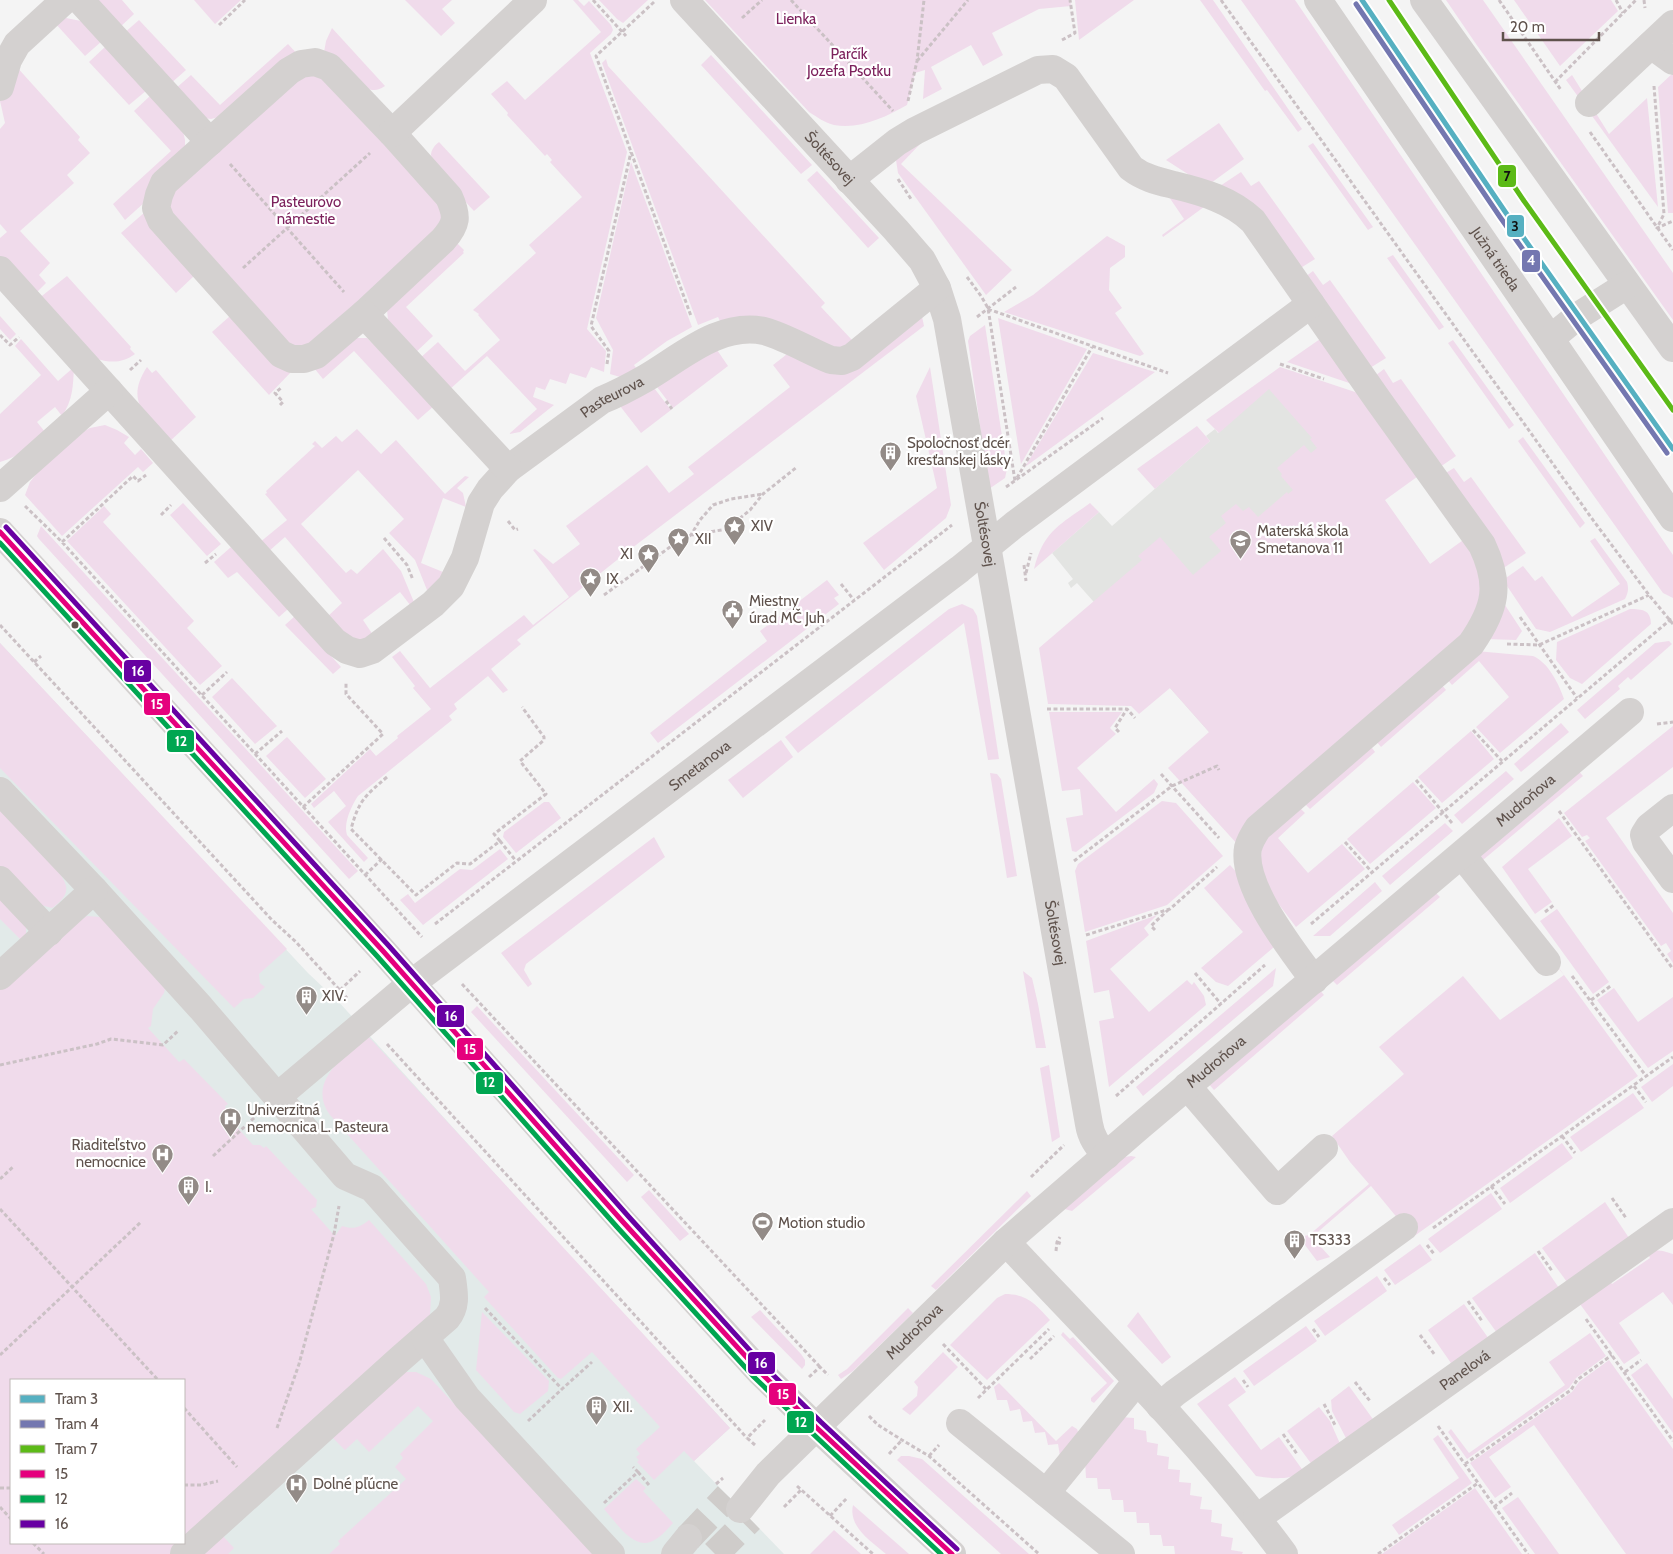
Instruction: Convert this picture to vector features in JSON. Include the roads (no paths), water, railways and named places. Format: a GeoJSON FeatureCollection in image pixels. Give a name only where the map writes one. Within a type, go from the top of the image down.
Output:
{"type":"FeatureCollection","features":[{"type":"Feature","properties":{"kind":"street"},"geometry":{"type":"LineString","coordinates":[[0,87],[8,60],[17,44],[65,0]]}},
{"type":"Feature","properties":{"kind":"street"},"geometry":{"type":"LineString","coordinates":[[80,0],[210,142]]}},
{"type":"Feature","properties":{"kind":"street"},"geometry":{"type":"LineString","coordinates":[[392,133],[533,0]]}},
{"type":"Feature","properties":{"kind":"street","name":"Šoltésovej"},"geometry":{"type":"LineString","coordinates":[[684,0],[922,260],[938,288],[947,318],[1089,1124],[1095,1143],[1106,1156]]}},
{"type":"Feature","properties":{"kind":"street","name":"Južná trieda"},"geometry":{"type":"LineString","coordinates":[[1318,0],[1673,518]]}},
{"type":"Feature","properties":{"kind":"street"},"geometry":{"type":"LineString","coordinates":[[1424,0],[1673,348]]}},
{"type":"Feature","properties":{"kind":"street"},"geometry":{"type":"LineString","coordinates":[[1589,103],[1673,24]]}},
{"type":"Feature","properties":{"kind":"street"},"geometry":{"type":"LineString","coordinates":[[1651,45],[1673,61]]}},
{"type":"Feature","properties":{"kind":"street"},"geometry":{"type":"LineString","coordinates":[[315,62],[330,67],[392,133],[449,197],[456,218],[452,229],[443,240],[364,314],[316,355],[304,359],[292,359],[282,354],[221,288],[161,220],[156,208],[164,183],[210,142],[289,71],[301,64],[315,62]]}},
{"type":"Feature","properties":{"kind":"street"},"geometry":{"type":"LineString","coordinates":[[849,180],[897,142],[915,131],[1038,70],[1053,69],[1066,77],[1131,168],[1141,175],[1157,181],[1227,201],[1242,210],[1253,221],[1482,545],[1491,563],[1494,580],[1492,601],[1482,629],[1471,644],[1258,828],[1252,837],[1248,850],[1242,856],[1264,905],[1314,980]]}},
{"type":"Feature","properties":{"kind":"street"},"geometry":{"type":"LineString","coordinates":[[0,270],[109,391],[2,486]]}},
{"type":"Feature","properties":{"kind":"street"},"geometry":{"type":"LineString","coordinates":[[1551,338],[1578,316],[1627,285]]}},
{"type":"Feature","properties":{"kind":"street","name":"Pasteurova"},"geometry":{"type":"LineString","coordinates":[[109,391],[335,642],[347,650],[360,654],[372,650],[425,610],[451,586],[465,558],[480,503],[508,469],[602,400],[619,393],[647,377],[683,352],[701,343],[738,330],[767,332],[831,360],[842,360],[852,357],[938,288]]}},
{"type":"Feature","properties":{"kind":"street","name":"Smetanova"},"geometry":{"type":"LineString","coordinates":[[278,1096],[412,982],[1198,387],[1311,304]]}},
{"type":"Feature","properties":{"kind":"street"},"geometry":{"type":"LineString","coordinates":[[364,314],[508,469]]}},
{"type":"Feature","properties":{"kind":"street"},"geometry":{"type":"LineString","coordinates":[[0,532],[412,982],[623,1222],[740,1351],[816,1427],[952,1554]]}},
{"type":"Feature","properties":{"kind":"street","name":"Mudroňova"},"geometry":{"type":"LineString","coordinates":[[740,1508],[768,1474],[1006,1242],[1187,1086],[1630,712]]}},
{"type":"Feature","properties":{"kind":"street"},"geometry":{"type":"LineString","coordinates":[[0,791],[94,890],[201,1008],[345,1176],[372,1188],[452,1278],[455,1297],[454,1310],[442,1323],[184,1554]]}},
{"type":"Feature","properties":{"kind":"street"},"geometry":{"type":"LineString","coordinates":[[1673,808],[1649,827],[1644,835],[1646,842],[1673,879]]}},
{"type":"Feature","properties":{"kind":"street"},"geometry":{"type":"LineString","coordinates":[[1462,855],[1546,962]]}},
{"type":"Feature","properties":{"kind":"street"},"geometry":{"type":"LineString","coordinates":[[0,880],[49,932]]}},
{"type":"Feature","properties":{"kind":"street"},"geometry":{"type":"LineString","coordinates":[[0,976],[94,890]]}},
{"type":"Feature","properties":{"kind":"street"},"geometry":{"type":"LineString","coordinates":[[1187,1086],[1277,1191],[1324,1148]]}},
{"type":"Feature","properties":{"kind":"street","name":"Panelová"},"geometry":{"type":"LineString","coordinates":[[1257,1518],[1569,1295],[1672,1226]]}},
{"type":"Feature","properties":{"kind":"street"},"geometry":{"type":"LineString","coordinates":[[1160,1406],[1175,1393],[1404,1227]]}},
{"type":"Feature","properties":{"kind":"street"},"geometry":{"type":"LineString","coordinates":[[1006,1242],[1160,1406],[1257,1518],[1284,1554]]}},
{"type":"Feature","properties":{"kind":"street"},"geometry":{"type":"LineString","coordinates":[[425,1338],[467,1398],[611,1554]]}},
{"type":"Feature","properties":{"kind":"street"},"geometry":{"type":"LineString","coordinates":[[1046,1493],[1137,1381]]}},
{"type":"Feature","properties":{"kind":"street"},"geometry":{"type":"LineString","coordinates":[[967,1413],[1046,1493],[1121,1554]]}},
{"type":"Feature","properties":{"kind":"tunnel"},"geometry":{"type":"LineString","coordinates":[[688,1538],[728,1496]]}},
{"type":"Feature","properties":{"kind":"tunnel"},"geometry":{"type":"LineString","coordinates":[[715,1554],[750,1519]]}},
{"type":"Feature","properties":{"kind":"tram line","name":"3"},"geometry":{"type":"LineString","coordinates":[[1362,0],[1506,213],[1673,449]]}},
{"type":"Feature","properties":{"kind":"tram line","name":"7"},"geometry":{"type":"LineString","coordinates":[[1389,0],[1524,201],[1673,410]]}},
{"type":"Feature","properties":{"kind":"tram line","name":"4"},"geometry":{"type":"LineString","coordinates":[[1356,4],[1500,217],[1667,453]]}},
{"type":"Feature","properties":{"kind":"place","name":"Spoločnosť dcér kresťanskej lásky"},"geometry":{"type":"Point","coordinates":[891,471]}},
{"type":"Feature","properties":{"kind":"place","name":"XIV"},"geometry":{"type":"Point","coordinates":[735,545]}},
{"type":"Feature","properties":{"kind":"place","name":"XII"},"geometry":{"type":"Point","coordinates":[679,558]}},
{"type":"Feature","properties":{"kind":"place","name":"Materská škola Smetanova 11"},"geometry":{"type":"Point","coordinates":[1241,559]}},
{"type":"Feature","properties":{"kind":"place","name":"XI"},"geometry":{"type":"Point","coordinates":[649,573]}},
{"type":"Feature","properties":{"kind":"place","name":"IX"},"geometry":{"type":"Point","coordinates":[590,598]}},
{"type":"Feature","properties":{"kind":"place","name":"Miestny úrad MČ Juh"},"geometry":{"type":"Point","coordinates":[733,629]}},
{"type":"Feature","properties":{"kind":"place","name":"XIV."},"geometry":{"type":"Point","coordinates":[306,1015]}},
{"type":"Feature","properties":{"kind":"place","name":"Univerzitná nemocnica L. Pasteura"},"geometry":{"type":"Point","coordinates":[231,1138]}},
{"type":"Feature","properties":{"kind":"place","name":"Riaditeľstvo nemocnice"},"geometry":{"type":"Point","coordinates":[162,1173]}},
{"type":"Feature","properties":{"kind":"place","name":"I."},"geometry":{"type":"Point","coordinates":[189,1206]}},
{"type":"Feature","properties":{"kind":"place","name":"Motion studio"},"geometry":{"type":"Point","coordinates":[762,1242]}},
{"type":"Feature","properties":{"kind":"place","name":"TS333"},"geometry":{"type":"Point","coordinates":[1294,1259]}},
{"type":"Feature","properties":{"kind":"place","name":"XII."},"geometry":{"type":"Point","coordinates":[597,1426]}},
{"type":"Feature","properties":{"kind":"place","name":"Dolné pľúcne"},"geometry":{"type":"Point","coordinates":[297,1503]}},
{"type":"Feature","properties":{"kind":"park label","name":"Lienka"},"geometry":{"type":"Point","coordinates":[796,19]}},
{"type":"Feature","properties":{"kind":"park label","name":"Parčík Jozefa Psotku"},"geometry":{"type":"Point","coordinates":[849,62]}},
{"type":"Feature","properties":{"kind":"park label","name":"Pasteurovo námestie"},"geometry":{"type":"Point","coordinates":[306,210]}}]}
